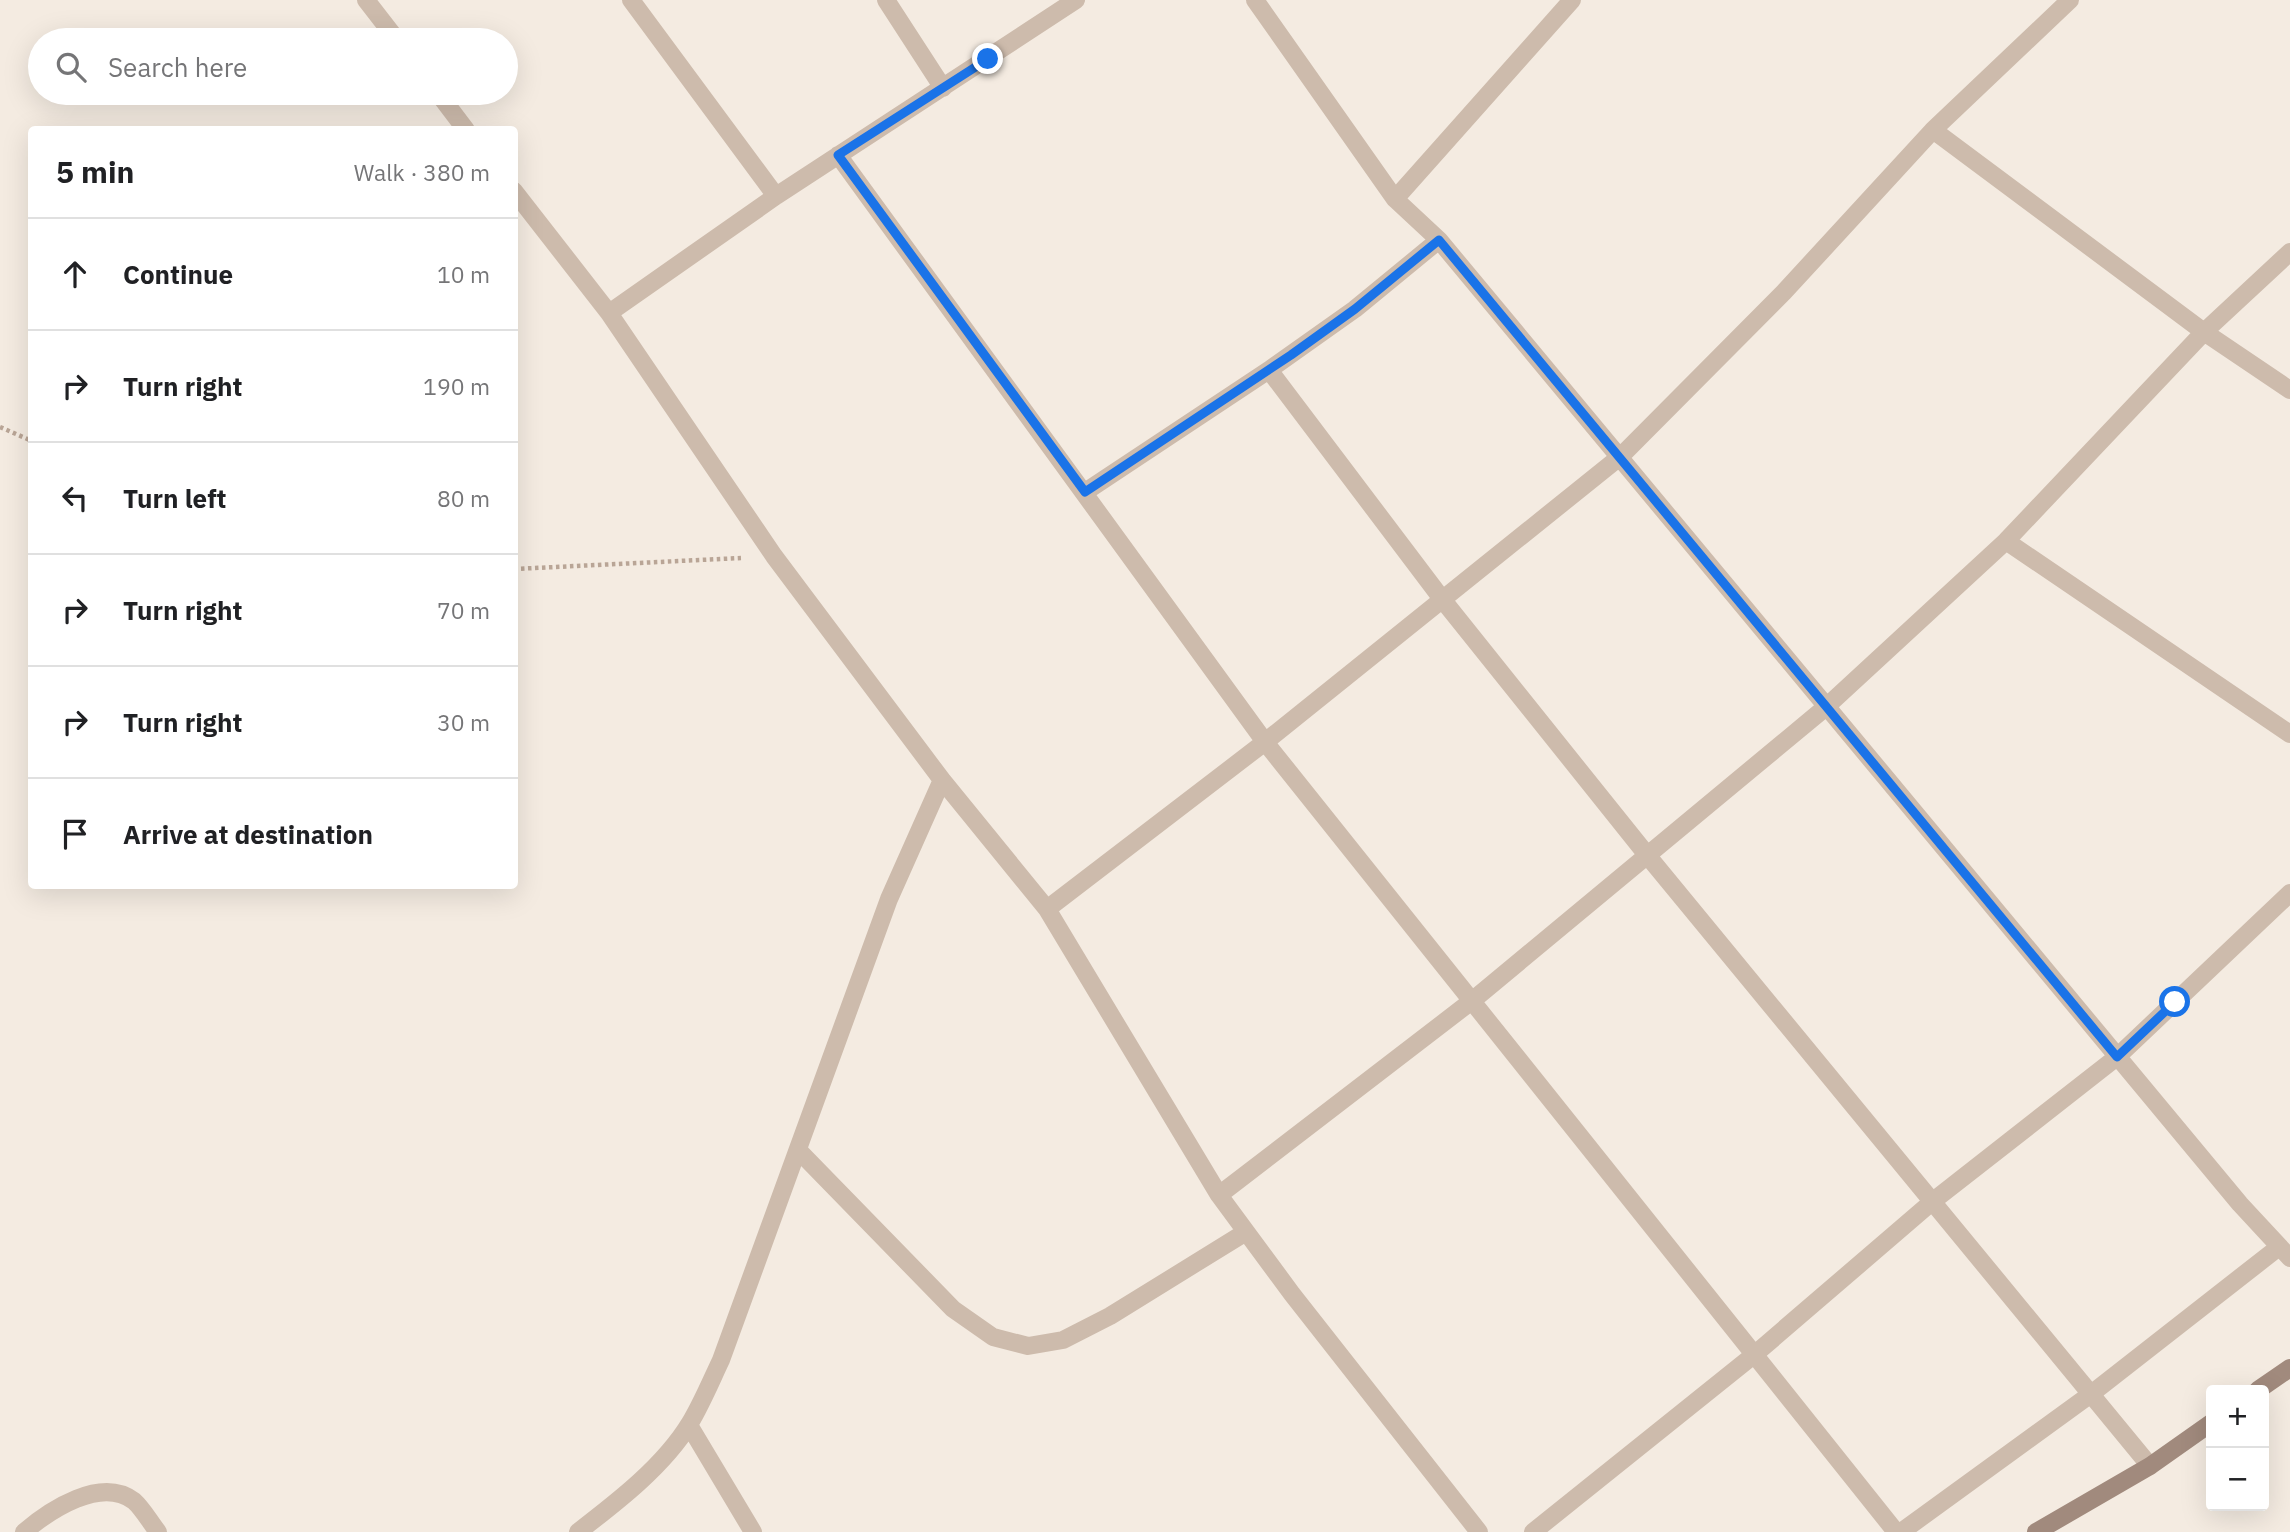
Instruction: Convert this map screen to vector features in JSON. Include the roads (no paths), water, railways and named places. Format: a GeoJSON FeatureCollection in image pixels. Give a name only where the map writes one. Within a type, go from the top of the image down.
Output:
{"type":"FeatureCollection","features":[{"type":"Feature","properties":{"kind":"street"},"geometry":{"type":"LineString","coordinates":[[366,0],[388,28]]}},
{"type":"Feature","properties":{"kind":"street"},"geometry":{"type":"LineString","coordinates":[[631,0],[776,196]]}},
{"type":"Feature","properties":{"kind":"street"},"geometry":{"type":"LineString","coordinates":[[886,0],[943,88]]}},
{"type":"Feature","properties":{"kind":"street"},"geometry":{"type":"LineString","coordinates":[[609,313],[776,196],[1076,0]]}},
{"type":"Feature","properties":{"kind":"street"},"geometry":{"type":"LineString","coordinates":[[838,155],[1265,742],[1898,1532],[2285,1252],[2117,1057],[1825,707],[1621,456],[1439,240],[1395,199],[1255,0]]}},
{"type":"Feature","properties":{"kind":"street"},"geometry":{"type":"LineString","coordinates":[[1395,199],[1572,0]]}},
{"type":"Feature","properties":{"kind":"street"},"geometry":{"type":"LineString","coordinates":[[1047,909],[1265,742],[1621,456],[1784,292],[1933,130],[2070,0]]}},
{"type":"Feature","properties":{"kind":"street"},"geometry":{"type":"LineString","coordinates":[[447,105],[463,126]]}},
{"type":"Feature","properties":{"kind":"street"},"geometry":{"type":"LineString","coordinates":[[1933,130],[2204,332],[2290,390]]}},
{"type":"Feature","properties":{"kind":"street"},"geometry":{"type":"LineString","coordinates":[[518,196],[609,313],[774,556],[942,780],[1047,909],[1219,1195],[1479,1532]]}},
{"type":"Feature","properties":{"kind":"street"},"geometry":{"type":"LineString","coordinates":[[1085,492],[1269,370],[1355,309],[1439,240]]}},
{"type":"Feature","properties":{"kind":"street"},"geometry":{"type":"LineString","coordinates":[[1219,1195],[1473,1000],[1825,707],[2006,541],[2204,332],[2290,253]]}},
{"type":"Feature","properties":{"kind":"street"},"geometry":{"type":"LineString","coordinates":[[1269,370],[1442,599],[1647,855],[2150,1466]]}},
{"type":"Feature","properties":{"kind":"street"},"geometry":{"type":"LineString","coordinates":[[2006,541],[2290,734]]}},
{"type":"Feature","properties":{"kind":"street"},"geometry":{"type":"LineString","coordinates":[[578,1532],[658,1462],[689,1425],[721,1360],[889,899],[942,780]]}},
{"type":"Feature","properties":{"kind":"street"},"geometry":{"type":"LineString","coordinates":[[1533,1532],[1755,1354],[1933,1201],[2117,1057],[2290,893]]}},
{"type":"Feature","properties":{"kind":"street"},"geometry":{"type":"LineString","coordinates":[[798,1150],[953,1309],[993,1337],[1028,1346],[1063,1340],[1110,1316],[1246,1231]]}},
{"type":"Feature","properties":{"kind":"street"},"geometry":{"type":"LineString","coordinates":[[2265,1385],[2290,1368]]}},
{"type":"Feature","properties":{"kind":"street"},"geometry":{"type":"LineString","coordinates":[[689,1425],[753,1532]]}},
{"type":"Feature","properties":{"kind":"street"},"geometry":{"type":"LineString","coordinates":[[2036,1532],[2150,1466],[2206,1427]]}},
{"type":"Feature","properties":{"kind":"street"},"geometry":{"type":"LineString","coordinates":[[24,1532],[83,1496],[116,1492],[135,1502],[158,1532]]}}]}
